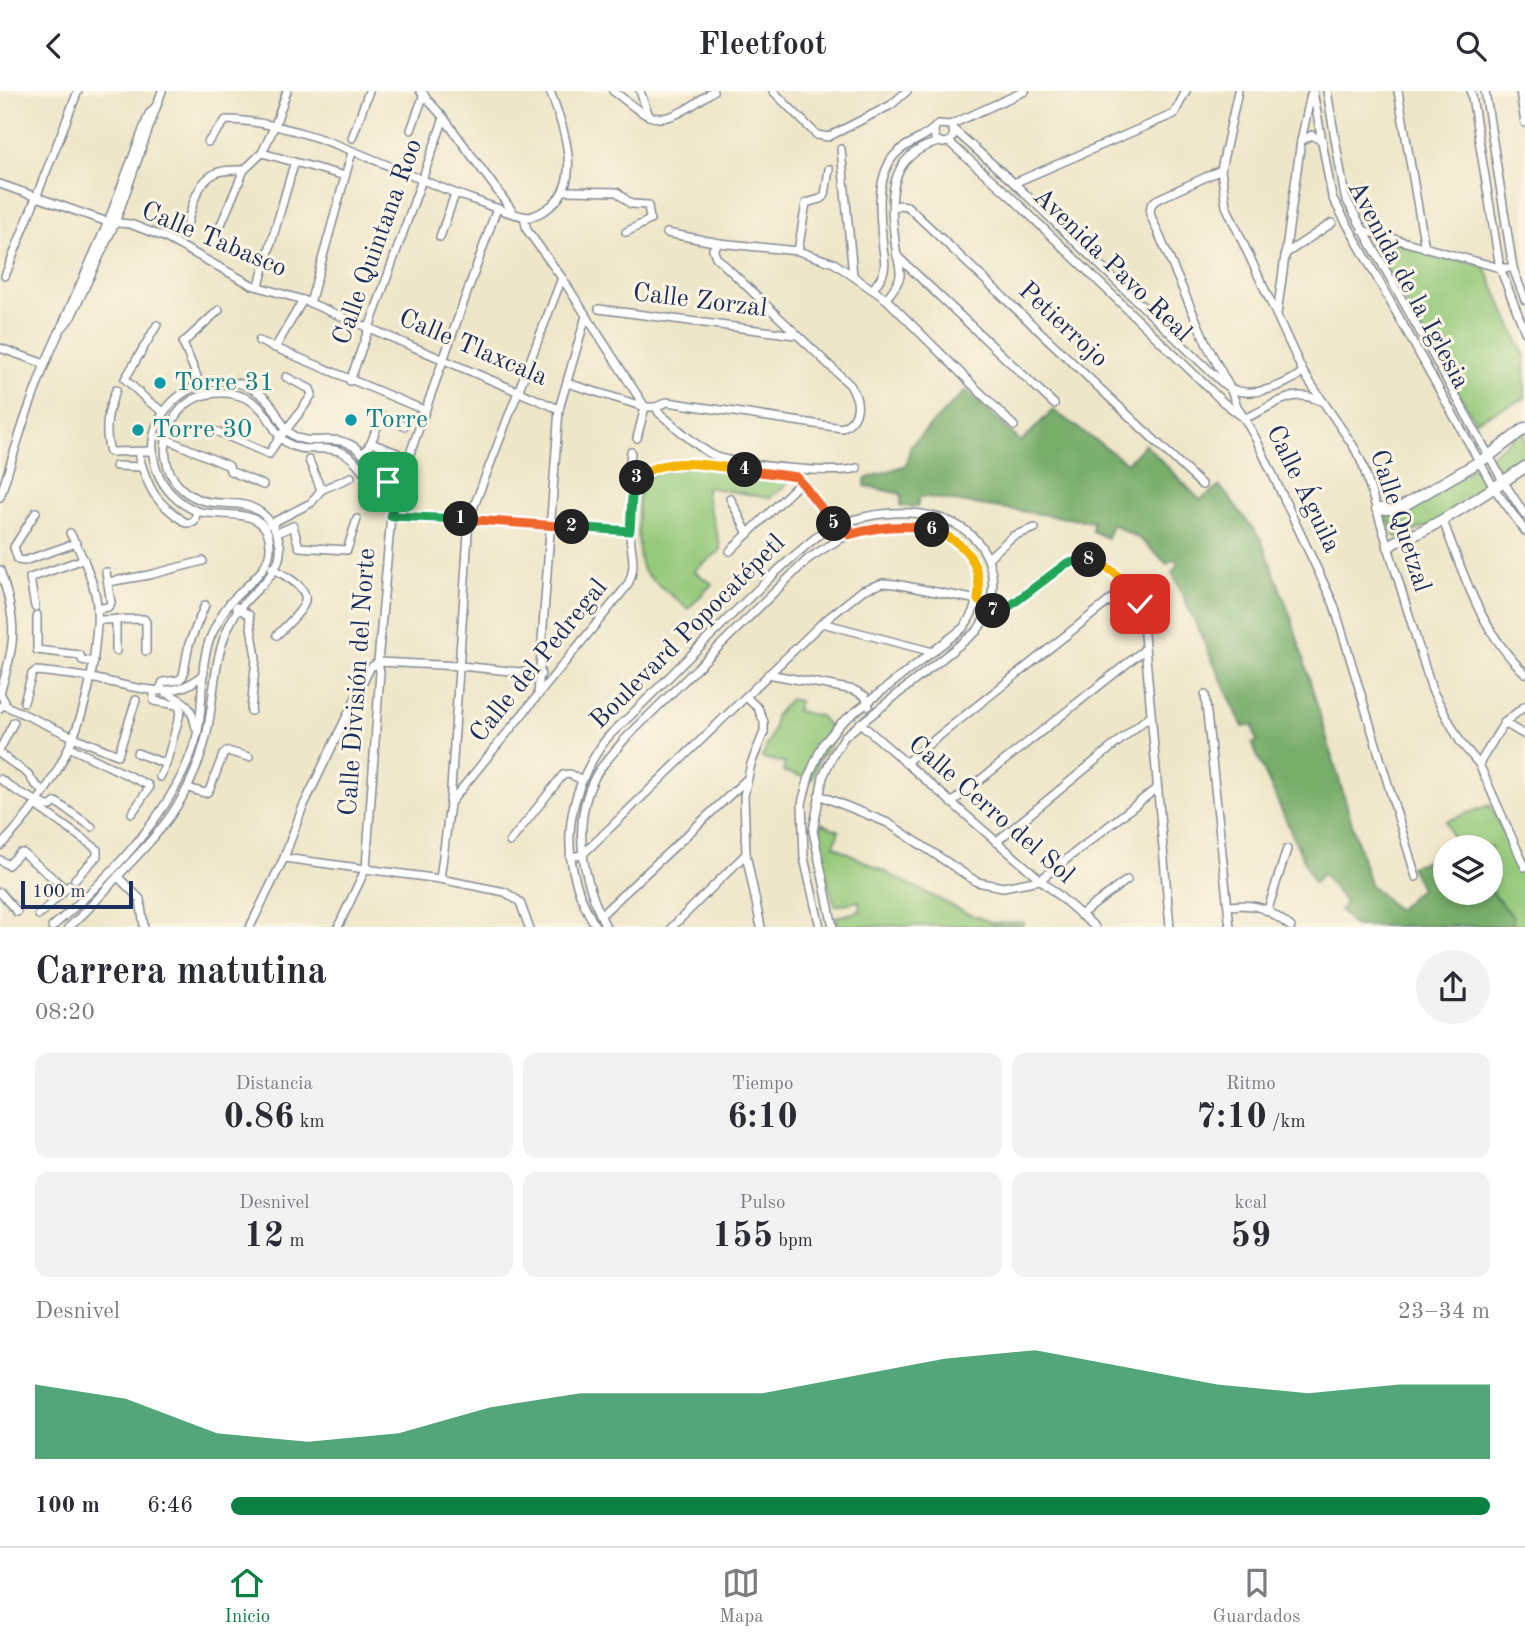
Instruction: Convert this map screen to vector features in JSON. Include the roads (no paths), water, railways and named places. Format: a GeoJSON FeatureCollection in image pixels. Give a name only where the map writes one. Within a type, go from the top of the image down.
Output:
{"type":"FeatureCollection","features":[{"type":"Feature","properties":{"kind":"main road"},"geometry":{"type":"LineString","coordinates":[[1377,509],[1398,509],[1489,456],[1525,428]]}},
{"type":"Feature","properties":{"kind":"main road"},"geometry":{"type":"LineString","coordinates":[[1389,549],[1392,543],[1443,521],[1525,467]]}},
{"type":"Feature","properties":{"kind":"street"},"geometry":{"type":"LineString","coordinates":[[5,276],[78,91]]}},
{"type":"Feature","properties":{"kind":"street"},"geometry":{"type":"LineString","coordinates":[[0,497],[45,364],[62,328],[65,314],[111,223],[162,91]]}},
{"type":"Feature","properties":{"kind":"street"},"geometry":{"type":"LineString","coordinates":[[214,241],[244,170],[262,153],[287,91]]}},
{"type":"Feature","properties":{"kind":"street"},"geometry":{"type":"LineString","coordinates":[[352,138],[369,91]]}},
{"type":"Feature","properties":{"kind":"street"},"geometry":{"type":"LineString","coordinates":[[208,142],[226,120],[275,125],[352,152],[455,194],[524,217],[537,215],[547,209],[565,191],[568,182],[567,138],[550,91]]}},
{"type":"Feature","properties":{"kind":"street"},"geometry":{"type":"LineString","coordinates":[[613,91],[649,117],[661,118],[672,115],[713,91]]}},
{"type":"Feature","properties":{"kind":"street"},"geometry":{"type":"LineString","coordinates":[[640,91],[649,117]]}},
{"type":"Feature","properties":{"kind":"street"},"geometry":{"type":"LineString","coordinates":[[773,91],[822,137],[828,137],[891,105],[906,91]]}},
{"type":"Feature","properties":{"kind":"street"},"geometry":{"type":"LineString","coordinates":[[873,289],[885,268],[880,192],[882,179],[900,149],[920,136],[934,131],[942,123],[952,127],[1025,91]]}},
{"type":"Feature","properties":{"kind":"street"},"geometry":{"type":"LineString","coordinates":[[1014,183],[1168,117],[1178,108],[1186,91]]}},
{"type":"Feature","properties":{"kind":"street"},"geometry":{"type":"LineString","coordinates":[[1221,170],[1238,91]]}},
{"type":"Feature","properties":{"kind":"street"},"geometry":{"type":"LineString","coordinates":[[1277,315],[1301,141],[1312,91]]}},
{"type":"Feature","properties":{"kind":"street","name":"Avenida de la Iglesia"},"geometry":{"type":"LineString","coordinates":[[1312,91],[1333,199],[1494,488],[1525,531]]}},
{"type":"Feature","properties":{"kind":"street","name":"Avenida de la Iglesia"},"geometry":{"type":"LineString","coordinates":[[1327,91],[1346,199],[1503,481],[1525,515]]}},
{"type":"Feature","properties":{"kind":"street"},"geometry":{"type":"LineString","coordinates":[[1398,91],[1425,248]]}},
{"type":"Feature","properties":{"kind":"street"},"geometry":{"type":"LineString","coordinates":[[1471,91],[1500,268],[1525,332]]}},
{"type":"Feature","properties":{"kind":"street"},"geometry":{"type":"LineString","coordinates":[[1485,91],[1513,268],[1525,300]]}},
{"type":"Feature","properties":{"kind":"street"},"geometry":{"type":"LineString","coordinates":[[1520,91],[1525,123]]}},
{"type":"Feature","properties":{"kind":"street"},"geometry":{"type":"LineString","coordinates":[[422,93],[444,118],[514,213]]}},
{"type":"Feature","properties":{"kind":"street"},"geometry":{"type":"LineString","coordinates":[[411,130],[422,93]]}},
{"type":"Feature","properties":{"kind":"street","name":"Calle Quintana Roo"},"geometry":{"type":"LineString","coordinates":[[350,381],[444,118]]}},
{"type":"Feature","properties":{"kind":"street"},"geometry":{"type":"LineString","coordinates":[[886,299],[900,274],[893,208],[897,170],[912,153],[939,142],[949,142],[954,136],[952,127]]}},
{"type":"Feature","properties":{"kind":"street","name":"Avenida Pavo Real"},"geometry":{"type":"LineString","coordinates":[[952,127],[1230,388]]}},
{"type":"Feature","properties":{"kind":"street"},"geometry":{"type":"LineString","coordinates":[[934,131],[939,142]]}},
{"type":"Feature","properties":{"kind":"street"},"geometry":{"type":"LineString","coordinates":[[1301,141],[1312,135],[1322,141]]}},
{"type":"Feature","properties":{"kind":"street","name":"Avenida Pavo Real"},"geometry":{"type":"LineString","coordinates":[[949,142],[1008,194],[1223,402],[1245,418]]}},
{"type":"Feature","properties":{"kind":"street"},"geometry":{"type":"LineString","coordinates":[[841,149],[853,275]]}},
{"type":"Feature","properties":{"kind":"street"},"geometry":{"type":"LineString","coordinates":[[275,348],[307,301],[352,152]]}},
{"type":"Feature","properties":{"kind":"street"},"geometry":{"type":"LineString","coordinates":[[262,153],[345,176]]}},
{"type":"Feature","properties":{"kind":"street"},"geometry":{"type":"LineString","coordinates":[[258,285],[294,164]]}},
{"type":"Feature","properties":{"kind":"street"},"geometry":{"type":"LineString","coordinates":[[798,251],[807,201],[817,201],[825,195],[829,169]]}},
{"type":"Feature","properties":{"kind":"street"},"geometry":{"type":"LineString","coordinates":[[185,232],[198,192],[206,181],[220,171],[244,170]]}},
{"type":"Feature","properties":{"kind":"street","name":"Calle Quetzal"},"geometry":{"type":"LineString","coordinates":[[1221,170],[1226,206],[1233,224],[1303,372],[1358,456],[1377,509],[1432,690],[1461,743],[1479,764],[1525,867]]}},
{"type":"Feature","properties":{"kind":"street","name":"Calle Águila"},"geometry":{"type":"LineString","coordinates":[[1221,170],[1156,199],[1150,209],[1207,345],[1297,523],[1334,605],[1416,877]]}},
{"type":"Feature","properties":{"kind":"street","name":"Calle Tabasco"},"geometry":{"type":"LineString","coordinates":[[0,184],[111,223],[130,224],[164,237],[252,285],[307,301],[369,327]]}},
{"type":"Feature","properties":{"kind":"street"},"geometry":{"type":"LineString","coordinates":[[565,191],[617,192],[631,204],[648,205],[650,220],[626,232]]}},
{"type":"Feature","properties":{"kind":"street"},"geometry":{"type":"LineString","coordinates":[[440,237],[455,194]]}},
{"type":"Feature","properties":{"kind":"street"},"geometry":{"type":"LineString","coordinates":[[1333,199],[1346,199]]}},
{"type":"Feature","properties":{"kind":"street","name":"Petierrojo"},"geometry":{"type":"LineString","coordinates":[[893,208],[899,205],[907,206],[1202,485]]}},
{"type":"Feature","properties":{"kind":"street","name":"Calle División del Norte"},"geometry":{"type":"LineString","coordinates":[[338,926],[366,868],[379,662],[395,496],[497,208]]}},
{"type":"Feature","properties":{"kind":"street"},"geometry":{"type":"LineString","coordinates":[[524,217],[527,230],[562,278],[645,407],[637,439]]}},
{"type":"Feature","properties":{"kind":"street"},"geometry":{"type":"LineString","coordinates":[[1344,219],[1362,231],[1500,268],[1513,268]]}},
{"type":"Feature","properties":{"kind":"street"},"geometry":{"type":"LineString","coordinates":[[1285,254],[1332,223]]}},
{"type":"Feature","properties":{"kind":"street"},"geometry":{"type":"LineString","coordinates":[[667,233],[719,243],[798,251],[834,263],[886,299],[1014,426]]}},
{"type":"Feature","properties":{"kind":"street"},"geometry":{"type":"LineString","coordinates":[[567,383],[645,407],[667,403],[842,428],[848,425],[857,414],[858,400],[854,392],[716,257],[713,249],[719,243]]}},
{"type":"Feature","properties":{"kind":"street"},"geometry":{"type":"LineString","coordinates":[[1497,244],[1510,248]]}},
{"type":"Feature","properties":{"kind":"street"},"geometry":{"type":"LineString","coordinates":[[897,256],[1054,404]]}},
{"type":"Feature","properties":{"kind":"street"},"geometry":{"type":"LineString","coordinates":[[440,879],[450,804],[470,519],[562,278]]}},
{"type":"Feature","properties":{"kind":"street","name":"Calle Zorzal"},"geometry":{"type":"LineString","coordinates":[[599,309],[796,335]]}},
{"type":"Feature","properties":{"kind":"street"},"geometry":{"type":"LineString","coordinates":[[200,384],[183,343],[219,310]]}},
{"type":"Feature","properties":{"kind":"street"},"geometry":{"type":"LineString","coordinates":[[538,695],[559,409],[586,316]]}},
{"type":"Feature","properties":{"kind":"street"},"geometry":{"type":"LineString","coordinates":[[157,325],[125,379],[164,412]]}},
{"type":"Feature","properties":{"kind":"street","name":"Calle Tlaxcala"},"geometry":{"type":"LineString","coordinates":[[369,327],[559,409]]}},
{"type":"Feature","properties":{"kind":"street"},"geometry":{"type":"LineString","coordinates":[[259,341],[424,410]]}},
{"type":"Feature","properties":{"kind":"street"},"geometry":{"type":"LineString","coordinates":[[0,348],[45,364]]}},
{"type":"Feature","properties":{"kind":"street"},"geometry":{"type":"LineString","coordinates":[[1230,388],[1253,392],[1287,382],[1303,372]]}},
{"type":"Feature","properties":{"kind":"street"},"geometry":{"type":"LineString","coordinates":[[218,432],[269,454],[312,394],[310,389],[286,377]]}},
{"type":"Feature","properties":{"kind":"street"},"geometry":{"type":"LineString","coordinates":[[52,926],[72,910],[153,823],[175,790],[197,734],[210,637],[230,603],[266,564],[271,548],[263,527],[257,521],[243,515],[197,511],[178,500],[165,486],[157,472],[153,451],[159,421],[164,412],[183,393],[200,384],[223,380],[246,386],[265,398],[292,434],[308,441],[330,439],[350,443],[363,454],[375,471],[388,482],[398,485]]}},
{"type":"Feature","properties":{"kind":"street"},"geometry":{"type":"LineString","coordinates":[[116,390],[106,421],[110,452],[153,451]]}},
{"type":"Feature","properties":{"kind":"street"},"geometry":{"type":"LineString","coordinates":[[69,926],[80,918],[155,837],[177,809],[188,788],[206,739],[218,656],[233,617],[275,569],[280,552],[277,533],[258,510],[246,505],[207,501],[188,494],[168,471],[164,455],[170,426],[190,402],[206,395],[236,394],[253,401],[266,414],[280,436],[295,446],[308,450],[339,451],[348,456],[366,478],[384,492],[395,496]]}},
{"type":"Feature","properties":{"kind":"street"},"geometry":{"type":"LineString","coordinates":[[1245,418],[1294,395],[1309,395],[1324,402]]}},
{"type":"Feature","properties":{"kind":"street"},"geometry":{"type":"LineString","coordinates":[[656,407],[659,413],[715,456],[790,468],[847,472],[857,468]]}},
{"type":"Feature","properties":{"kind":"street"},"geometry":{"type":"LineString","coordinates":[[363,454],[371,443],[378,415],[404,426]]}},
{"type":"Feature","properties":{"kind":"street"},"geometry":{"type":"LineString","coordinates":[[159,421],[170,426]]}},
{"type":"Feature","properties":{"kind":"street"},"geometry":{"type":"LineString","coordinates":[[166,439],[229,465],[230,471],[263,485]]}},
{"type":"Feature","properties":{"kind":"street"},"geometry":{"type":"LineString","coordinates":[[371,443],[397,453]]}},
{"type":"Feature","properties":{"kind":"street","name":"Calle del Pedregal"},"geometry":{"type":"LineString","coordinates":[[450,804],[627,586],[634,560],[630,531],[633,481],[628,466],[631,452]]}},
{"type":"Feature","properties":{"kind":"street"},"geometry":{"type":"LineString","coordinates":[[139,457],[148,486],[168,510],[191,524],[197,511]]}},
{"type":"Feature","properties":{"kind":"street"},"geometry":{"type":"LineString","coordinates":[[309,460],[321,490]]}},
{"type":"Feature","properties":{"kind":"street"},"geometry":{"type":"LineString","coordinates":[[633,481],[649,471],[679,464],[799,479]]}},
{"type":"Feature","properties":{"kind":"street"},"geometry":{"type":"LineString","coordinates":[[116,466],[142,467]]}},
{"type":"Feature","properties":{"kind":"street"},"geometry":{"type":"LineString","coordinates":[[790,468],[835,526]]}},
{"type":"Feature","properties":{"kind":"street"},"geometry":{"type":"LineString","coordinates":[[366,478],[375,471]]}},
{"type":"Feature","properties":{"kind":"street"},"geometry":{"type":"LineString","coordinates":[[263,527],[311,503],[321,490],[351,477]]}},
{"type":"Feature","properties":{"kind":"street"},"geometry":{"type":"LineString","coordinates":[[730,551],[799,479]]}},
{"type":"Feature","properties":{"kind":"street"},"geometry":{"type":"LineString","coordinates":[[730,498],[748,534]]}},
{"type":"Feature","properties":{"kind":"street"},"geometry":{"type":"LineString","coordinates":[[36,512],[13,547],[18,560],[24,561],[76,543]]}},
{"type":"Feature","properties":{"kind":"street","name":"Boulevard Popocatépetl"},"geometry":{"type":"LineString","coordinates":[[596,926],[585,909],[572,873],[568,845],[572,812],[582,780],[605,740],[801,550],[835,526],[859,517],[890,513],[930,515],[962,528],[978,542],[988,558]]}},
{"type":"Feature","properties":{"kind":"street"},"geometry":{"type":"LineString","coordinates":[[391,516],[630,531]]}},
{"type":"Feature","properties":{"kind":"street"},"geometry":{"type":"LineString","coordinates":[[277,533],[293,526],[299,548],[347,550],[357,519]]}},
{"type":"Feature","properties":{"kind":"street"},"geometry":{"type":"LineString","coordinates":[[1443,521],[1480,614],[1495,640],[1525,673]]}},
{"type":"Feature","properties":{"kind":"street"},"geometry":{"type":"LineString","coordinates":[[845,522],[850,529],[849,535]]}},
{"type":"Feature","properties":{"kind":"street","name":"Boulevard Popocatépetl"},"geometry":{"type":"LineString","coordinates":[[607,926],[593,895],[582,855],[586,799],[597,774],[624,741],[808,559],[830,544],[870,529],[902,526],[928,529],[943,534],[965,549],[975,564],[980,586],[978,600]]}},
{"type":"Feature","properties":{"kind":"street"},"geometry":{"type":"LineString","coordinates":[[833,926],[813,831],[823,777],[833,755],[846,735],[976,631],[989,609],[993,593],[988,558],[1013,536],[1035,528]]}},
{"type":"Feature","properties":{"kind":"street"},"geometry":{"type":"LineString","coordinates":[[0,846],[19,827],[44,792],[63,761],[86,706],[94,662],[97,609],[84,559],[70,533]]}},
{"type":"Feature","properties":{"kind":"street"},"geometry":{"type":"LineString","coordinates":[[801,550],[808,559]]}},
{"type":"Feature","properties":{"kind":"street"},"geometry":{"type":"LineString","coordinates":[[84,559],[30,578],[36,611],[37,650],[80,655],[82,660],[94,662]]}},
{"type":"Feature","properties":{"kind":"street"},"geometry":{"type":"LineString","coordinates":[[570,857],[582,855],[822,622],[853,596],[883,583],[978,600],[996,612],[1006,609],[1067,563],[1090,560],[1102,564],[1121,577],[1140,604],[1142,612],[1170,926]]}},
{"type":"Feature","properties":{"kind":"street"},"geometry":{"type":"LineString","coordinates":[[108,582],[203,561]]}},
{"type":"Feature","properties":{"kind":"street"},"geometry":{"type":"LineString","coordinates":[[266,564],[304,590],[306,598],[303,609],[277,635]]}},
{"type":"Feature","properties":{"kind":"street"},"geometry":{"type":"LineString","coordinates":[[0,570],[10,600],[14,627],[13,652],[0,693],[5,698],[2,707],[118,755],[136,700]]}},
{"type":"Feature","properties":{"kind":"street"},"geometry":{"type":"LineString","coordinates":[[97,609],[108,607],[111,603],[106,572]]}},
{"type":"Feature","properties":{"kind":"street"},"geometry":{"type":"LineString","coordinates":[[905,763],[1128,586]]}},
{"type":"Feature","properties":{"kind":"street"},"geometry":{"type":"LineString","coordinates":[[820,926],[804,858],[802,803],[810,773],[823,744],[837,727],[963,628],[973,615],[978,600]]}},
{"type":"Feature","properties":{"kind":"street"},"geometry":{"type":"LineString","coordinates":[[230,603],[249,615],[256,657],[251,711]]}},
{"type":"Feature","properties":{"kind":"street"},"geometry":{"type":"LineString","coordinates":[[160,776],[181,710],[177,705],[152,699],[163,682],[179,680],[183,676],[189,644],[205,605]]}},
{"type":"Feature","properties":{"kind":"street"},"geometry":{"type":"LineString","coordinates":[[116,619],[116,651]]}},
{"type":"Feature","properties":{"kind":"street"},"geometry":{"type":"LineString","coordinates":[[98,620],[144,619],[146,651]]}},
{"type":"Feature","properties":{"kind":"street"},"geometry":{"type":"LineString","coordinates":[[822,622],[933,652]]}},
{"type":"Feature","properties":{"kind":"street"},"geometry":{"type":"LineString","coordinates":[[951,803],[1144,650]]}},
{"type":"Feature","properties":{"kind":"street"},"geometry":{"type":"LineString","coordinates":[[250,926],[284,858],[302,809],[370,668],[379,662],[541,674]]}},
{"type":"Feature","properties":{"kind":"street"},"geometry":{"type":"LineString","coordinates":[[24,702],[32,674],[36,671],[92,678],[159,691],[187,704],[192,711],[197,734]]}},
{"type":"Feature","properties":{"kind":"street"},"geometry":{"type":"LineString","coordinates":[[159,691],[186,687],[204,672]]}},
{"type":"Feature","properties":{"kind":"street"},"geometry":{"type":"LineString","coordinates":[[768,674],[855,690],[865,696],[873,712]]}},
{"type":"Feature","properties":{"kind":"street"},"geometry":{"type":"LineString","coordinates":[[1205,695],[1230,926]]}},
{"type":"Feature","properties":{"kind":"street"},"geometry":{"type":"LineString","coordinates":[[746,697],[758,708],[764,722],[764,732],[751,764],[744,796],[746,854],[758,925]]}},
{"type":"Feature","properties":{"kind":"street"},"geometry":{"type":"LineString","coordinates":[[1479,764],[1504,723],[1525,706]]}},
{"type":"Feature","properties":{"kind":"street"},"geometry":{"type":"LineString","coordinates":[[996,842],[1151,715]]}},
{"type":"Feature","properties":{"kind":"street"},"geometry":{"type":"LineString","coordinates":[[0,748],[15,722]]}},
{"type":"Feature","properties":{"kind":"street","name":"Calle Cerro del Sol"},"geometry":{"type":"LineString","coordinates":[[860,723],[1095,926]]}},
{"type":"Feature","properties":{"kind":"street"},"geometry":{"type":"LineString","coordinates":[[1504,723],[1525,735]]}},
{"type":"Feature","properties":{"kind":"street"},"geometry":{"type":"LineString","coordinates":[[837,727],[846,735]]}},
{"type":"Feature","properties":{"kind":"street"},"geometry":{"type":"LineString","coordinates":[[69,747],[148,785],[149,788],[132,813]]}},
{"type":"Feature","properties":{"kind":"street"},"geometry":{"type":"LineString","coordinates":[[188,788],[209,792],[224,752],[249,757]]}},
{"type":"Feature","properties":{"kind":"street"},"geometry":{"type":"LineString","coordinates":[[137,753],[166,764]]}},
{"type":"Feature","properties":{"kind":"street"},"geometry":{"type":"LineString","coordinates":[[0,754],[28,774],[44,792]]}},
{"type":"Feature","properties":{"kind":"street"},"geometry":{"type":"LineString","coordinates":[[510,842],[563,775],[570,774],[582,780]]}},
{"type":"Feature","properties":{"kind":"street"},"geometry":{"type":"LineString","coordinates":[[0,779],[97,849],[97,856],[38,915]]}},
{"type":"Feature","properties":{"kind":"street"},"geometry":{"type":"LineString","coordinates":[[601,915],[748,779]]}},
{"type":"Feature","properties":{"kind":"street"},"geometry":{"type":"LineString","coordinates":[[819,795],[888,823],[977,882],[1003,887],[1040,880],[1157,789]]}},
{"type":"Feature","properties":{"kind":"street"},"geometry":{"type":"LineString","coordinates":[[36,803],[51,806],[56,802],[92,827]]}},
{"type":"Feature","properties":{"kind":"street"},"geometry":{"type":"LineString","coordinates":[[1268,909],[1287,849]]}},
{"type":"Feature","properties":{"kind":"street"},"geometry":{"type":"LineString","coordinates":[[0,860],[8,865],[23,853],[71,884]]}},
{"type":"Feature","properties":{"kind":"street"},"geometry":{"type":"LineString","coordinates":[[672,926],[746,854]]}},
{"type":"Feature","properties":{"kind":"street"},"geometry":{"type":"LineString","coordinates":[[284,858],[440,879],[505,892],[520,902],[529,926]]}},
{"type":"Feature","properties":{"kind":"street"},"geometry":{"type":"LineString","coordinates":[[118,877],[140,899],[144,926]]}},
{"type":"Feature","properties":{"kind":"street"},"geometry":{"type":"LineString","coordinates":[[1080,915],[1127,880]]}},
{"type":"Feature","properties":{"kind":"street"},"geometry":{"type":"LineString","coordinates":[[0,892],[17,912]]}},
{"type":"Feature","properties":{"kind":"street"},"geometry":{"type":"LineString","coordinates":[[1229,906],[1248,904],[1268,909],[1291,926]]}},
{"type":"Feature","properties":{"kind":"street"},"geometry":{"type":"LineString","coordinates":[[72,910],[84,926]]}},
{"type":"Feature","properties":{"kind":"place","name":"Torre 31"},"geometry":{"type":"Point","coordinates":[160,383]}},
{"type":"Feature","properties":{"kind":"place","name":"Torre"},"geometry":{"type":"Point","coordinates":[351,420]}},
{"type":"Feature","properties":{"kind":"place","name":"Torre 30"},"geometry":{"type":"Point","coordinates":[138,430]}}]}
